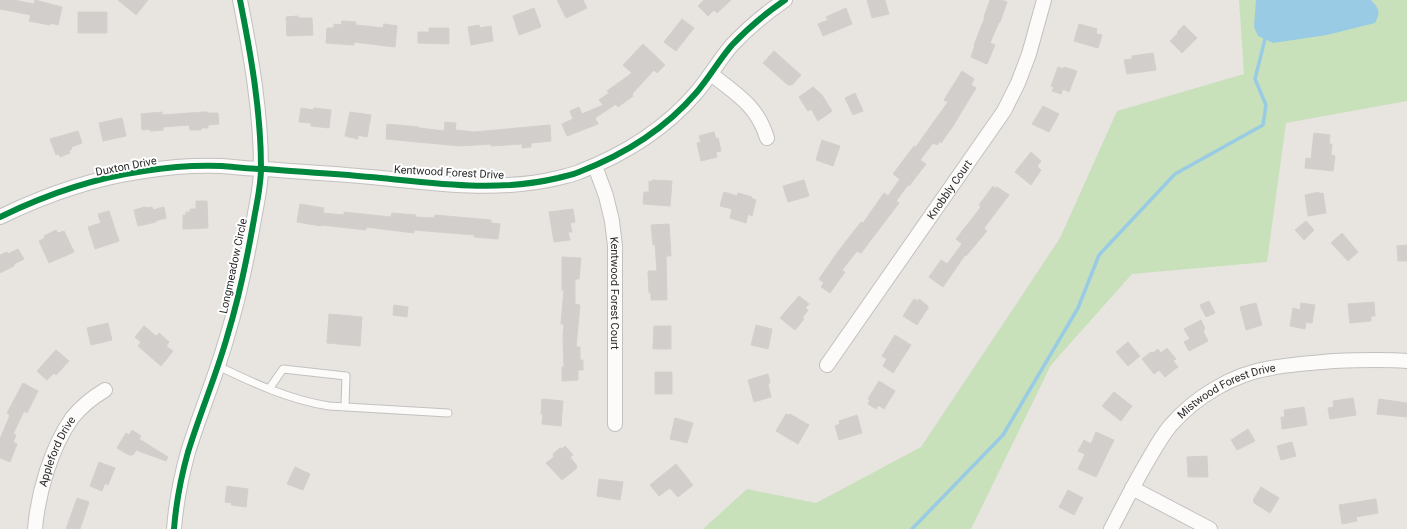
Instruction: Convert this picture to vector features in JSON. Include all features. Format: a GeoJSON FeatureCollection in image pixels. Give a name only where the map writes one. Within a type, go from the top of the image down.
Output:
{"type":"FeatureCollection","features":[{"type":"Feature","properties":{"kind":"street","name":"Longmeadow Circle"},"geometry":{"type":"LineString","coordinates":[[174,529],[183,471],[188,451],[218,366],[240,292],[251,236],[261,169],[257,112],[247,35],[240,0]]}},
{"type":"Feature","properties":{"kind":"street","name":"Kentwood Forest Drive"},"geometry":{"type":"LineString","coordinates":[[261,169],[490,186],[546,181],[576,174],[595,166],[634,145],[661,126],[695,93],[732,45],[752,25],[785,0]]}},
{"type":"Feature","properties":{"kind":"street","name":"Knobbly Court"},"geometry":{"type":"LineString","coordinates":[[827,365],[1004,111],[1018,83],[1029,54],[1044,0]]}},
{"type":"Feature","properties":{"kind":"street"},"geometry":{"type":"LineString","coordinates":[[711,74],[748,103],[763,125],[767,138]]}},
{"type":"Feature","properties":{"kind":"street","name":"Duxton Drive"},"geometry":{"type":"LineString","coordinates":[[0,217],[49,196],[81,185],[110,177],[137,172],[178,167],[220,166],[261,169]]}},
{"type":"Feature","properties":{"kind":"street","name":"Kentwood Forest Court"},"geometry":{"type":"LineString","coordinates":[[595,166],[606,196],[612,221],[615,246],[615,424]]}},
{"type":"Feature","properties":{"kind":"street","name":"Mistwood Forest Drive"},"geometry":{"type":"LineString","coordinates":[[1111,529],[1132,488],[1160,440],[1170,426],[1203,396],[1224,384],[1246,374],[1270,368],[1319,362],[1359,360],[1407,361]]}},
{"type":"Feature","properties":{"kind":"street","name":"Appleford Drive"},"geometry":{"type":"LineString","coordinates":[[35,529],[36,515],[42,488],[64,432],[73,417],[85,404],[105,390]]}},
{"type":"Feature","properties":{"kind":"street"},"geometry":{"type":"LineString","coordinates":[[1132,488],[1210,529]]}},
{"type":"Feature","properties":{"kind":"lane"},"geometry":{"type":"LineString","coordinates":[[218,366],[248,381],[311,403],[345,407],[448,413]]}},
{"type":"Feature","properties":{"kind":"lane"},"geometry":{"type":"LineString","coordinates":[[269,389],[283,369],[346,376],[345,407]]}},
{"type":"Feature","properties":{"kind":"green space"},"geometry":{"type":"Polygon","coordinates":[[[1239,0],[1407,0],[1407,101],[1286,123],[1267,262],[1132,274],[1051,365],[971,529],[703,529],[747,489],[816,503],[921,447],[1060,238],[1117,111],[1244,74],[1239,0]]]}},
{"type":"Feature","properties":{"kind":"water"},"geometry":{"type":"Polygon","coordinates":[[[1256,0],[1371,0],[1377,8],[1378,16],[1375,23],[1327,35],[1273,43],[1258,36],[1254,27],[1256,0]]]}},
{"type":"Feature","properties":{"kind":"building"},"geometry":{"type":"Polygon","coordinates":[[[0,0],[14,0],[34,4],[35,0],[62,7],[58,25],[29,21],[31,15],[0,9],[0,0]]]}},
{"type":"Feature","properties":{"kind":"building"},"geometry":{"type":"Polygon","coordinates":[[[118,0],[148,0],[136,15],[118,0]]]}},
{"type":"Feature","properties":{"kind":"building"},"geometry":{"type":"Polygon","coordinates":[[[557,0],[583,0],[587,8],[566,18],[557,0]]]}},
{"type":"Feature","properties":{"kind":"building"},"geometry":{"type":"Polygon","coordinates":[[[704,0],[731,0],[717,13],[714,10],[708,16],[698,6],[704,0]]]}},
{"type":"Feature","properties":{"kind":"building"},"geometry":{"type":"Polygon","coordinates":[[[867,0],[885,0],[889,14],[872,18],[867,0]]]}},
{"type":"Feature","properties":{"kind":"building"},"geometry":{"type":"Polygon","coordinates":[[[990,0],[1001,0],[1007,2],[990,43],[995,45],[987,64],[971,57],[990,0]]]}},
{"type":"Feature","properties":{"kind":"building"},"geometry":{"type":"Polygon","coordinates":[[[534,8],[541,27],[519,35],[513,16],[534,8]]]}},
{"type":"Feature","properties":{"kind":"building"},"geometry":{"type":"Polygon","coordinates":[[[846,8],[852,24],[823,36],[818,24],[828,20],[826,17],[846,8]]]}},
{"type":"Feature","properties":{"kind":"building"},"geometry":{"type":"Polygon","coordinates":[[[78,12],[107,12],[107,33],[78,33],[78,12]]]}},
{"type":"Feature","properties":{"kind":"building"},"geometry":{"type":"Polygon","coordinates":[[[298,16],[298,18],[312,18],[313,35],[287,36],[286,17],[298,16]]]}},
{"type":"Feature","properties":{"kind":"building"},"geometry":{"type":"Polygon","coordinates":[[[682,19],[694,28],[676,51],[664,42],[682,19]]]}},
{"type":"Feature","properties":{"kind":"building"},"geometry":{"type":"Polygon","coordinates":[[[342,21],[356,22],[356,25],[383,28],[384,24],[397,26],[395,47],[354,42],[354,45],[326,43],[327,28],[334,28],[334,24],[341,25],[342,21]]]}},
{"type":"Feature","properties":{"kind":"building"},"geometry":{"type":"Polygon","coordinates":[[[1079,24],[1097,29],[1096,34],[1102,35],[1098,48],[1074,41],[1079,24]]]}},
{"type":"Feature","properties":{"kind":"building"},"geometry":{"type":"Polygon","coordinates":[[[479,25],[480,28],[491,26],[493,41],[471,45],[468,27],[479,25]]]}},
{"type":"Feature","properties":{"kind":"building"},"geometry":{"type":"Polygon","coordinates":[[[1184,25],[1197,38],[1182,53],[1170,41],[1184,25]]]}},
{"type":"Feature","properties":{"kind":"building"},"geometry":{"type":"Polygon","coordinates":[[[429,28],[449,28],[449,44],[418,43],[418,32],[429,32],[429,28]]]}},
{"type":"Feature","properties":{"kind":"building"},"geometry":{"type":"Polygon","coordinates":[[[643,44],[665,65],[657,73],[654,70],[632,94],[633,96],[618,107],[616,104],[595,118],[598,124],[567,136],[562,124],[573,119],[570,111],[579,107],[582,114],[603,105],[599,100],[609,93],[607,91],[632,73],[623,65],[643,44]]]}},
{"type":"Feature","properties":{"kind":"building"},"geometry":{"type":"Polygon","coordinates":[[[774,51],[801,75],[792,85],[788,85],[763,63],[774,51]]]}},
{"type":"Feature","properties":{"kind":"building"},"geometry":{"type":"Polygon","coordinates":[[[1153,53],[1156,70],[1127,74],[1124,60],[1132,59],[1132,56],[1153,53]]]}},
{"type":"Feature","properties":{"kind":"building"},"geometry":{"type":"Polygon","coordinates":[[[1058,67],[1063,69],[1064,67],[1077,71],[1069,92],[1063,89],[1061,94],[1052,91],[1054,87],[1051,86],[1058,67]]]}},
{"type":"Feature","properties":{"kind":"building"},"geometry":{"type":"Polygon","coordinates":[[[962,71],[974,79],[971,85],[976,88],[941,143],[940,141],[937,145],[933,143],[920,160],[926,164],[896,201],[899,203],[861,253],[857,251],[842,270],[845,272],[830,293],[821,287],[824,283],[819,279],[861,222],[863,223],[884,193],[888,196],[900,179],[893,174],[914,146],[915,148],[948,102],[944,100],[962,71]]]}},
{"type":"Feature","properties":{"kind":"building"},"geometry":{"type":"Polygon","coordinates":[[[813,87],[822,95],[832,111],[818,121],[811,109],[808,111],[799,97],[813,87]]]}},
{"type":"Feature","properties":{"kind":"building"},"geometry":{"type":"Polygon","coordinates":[[[855,93],[863,111],[853,115],[845,98],[855,93]]]}},
{"type":"Feature","properties":{"kind":"building"},"geometry":{"type":"Polygon","coordinates":[[[1043,106],[1059,114],[1049,132],[1032,124],[1043,106]]]}},
{"type":"Feature","properties":{"kind":"building"},"geometry":{"type":"Polygon","coordinates":[[[301,108],[331,110],[329,128],[311,126],[311,123],[299,122],[301,108]]]}},
{"type":"Feature","properties":{"kind":"building"},"geometry":{"type":"Polygon","coordinates":[[[162,112],[162,115],[204,112],[218,113],[219,124],[208,125],[208,128],[201,128],[201,130],[190,130],[189,125],[163,127],[163,130],[142,130],[141,114],[162,112]]]}},
{"type":"Feature","properties":{"kind":"building"},"geometry":{"type":"Polygon","coordinates":[[[350,112],[371,115],[367,137],[358,135],[358,139],[345,136],[350,112]]]}},
{"type":"Feature","properties":{"kind":"building"},"geometry":{"type":"Polygon","coordinates":[[[122,118],[126,136],[103,141],[99,123],[122,118]]]}},
{"type":"Feature","properties":{"kind":"building"},"geometry":{"type":"Polygon","coordinates":[[[445,122],[456,123],[455,130],[474,132],[550,125],[551,141],[531,143],[531,147],[522,148],[522,144],[460,146],[386,139],[387,124],[444,131],[445,122]]]}},
{"type":"Feature","properties":{"kind":"building"},"geometry":{"type":"Polygon","coordinates":[[[78,131],[82,143],[71,147],[72,149],[69,150],[70,153],[60,157],[59,154],[56,155],[50,139],[78,131]]]}},
{"type":"Feature","properties":{"kind":"building"},"geometry":{"type":"Polygon","coordinates":[[[714,132],[716,139],[718,138],[721,151],[716,152],[717,157],[701,161],[697,143],[701,142],[699,136],[714,132]]]}},
{"type":"Feature","properties":{"kind":"building"},"geometry":{"type":"Polygon","coordinates":[[[1314,133],[1330,135],[1329,144],[1332,144],[1331,155],[1335,156],[1333,171],[1305,168],[1306,158],[1311,159],[1314,133]]]}},
{"type":"Feature","properties":{"kind":"building"},"geometry":{"type":"Polygon","coordinates":[[[822,140],[840,146],[833,166],[816,160],[822,140]]]}},
{"type":"Feature","properties":{"kind":"building"},"geometry":{"type":"Polygon","coordinates":[[[1031,152],[1041,161],[1037,166],[1041,170],[1031,185],[1015,172],[1031,152]]]}},
{"type":"Feature","properties":{"kind":"building"},"geometry":{"type":"Polygon","coordinates":[[[652,180],[672,181],[670,206],[643,204],[644,192],[649,192],[649,181],[652,182],[652,180]]]}},
{"type":"Feature","properties":{"kind":"building"},"geometry":{"type":"Polygon","coordinates":[[[804,180],[809,196],[788,202],[783,186],[804,180]]]}},
{"type":"Feature","properties":{"kind":"building"},"geometry":{"type":"Polygon","coordinates":[[[993,186],[1009,195],[984,228],[987,231],[966,256],[965,255],[943,287],[929,277],[941,260],[947,264],[962,244],[956,239],[981,207],[979,205],[993,186]]]}},
{"type":"Feature","properties":{"kind":"building"},"geometry":{"type":"Polygon","coordinates":[[[724,192],[737,196],[738,193],[752,197],[751,198],[756,200],[752,216],[748,214],[746,223],[730,218],[732,209],[720,206],[724,192]]]}},
{"type":"Feature","properties":{"kind":"building"},"geometry":{"type":"Polygon","coordinates":[[[1319,192],[1319,194],[1323,193],[1326,213],[1308,216],[1305,195],[1319,192]]]}},
{"type":"Feature","properties":{"kind":"building"},"geometry":{"type":"Polygon","coordinates":[[[196,201],[207,201],[208,228],[183,229],[183,215],[186,215],[186,212],[190,212],[190,209],[196,209],[196,201]]]}},
{"type":"Feature","properties":{"kind":"building"},"geometry":{"type":"Polygon","coordinates":[[[300,204],[324,208],[323,213],[344,215],[344,212],[391,217],[392,213],[416,215],[415,217],[434,218],[435,215],[491,220],[491,223],[500,224],[498,239],[474,237],[475,235],[414,230],[414,233],[366,227],[366,230],[321,226],[297,222],[300,204]]]}},
{"type":"Feature","properties":{"kind":"building"},"geometry":{"type":"Polygon","coordinates":[[[152,207],[153,210],[164,207],[166,218],[138,226],[134,210],[152,207]]]}},
{"type":"Feature","properties":{"kind":"building"},"geometry":{"type":"Polygon","coordinates":[[[573,209],[575,222],[570,223],[572,232],[568,232],[570,240],[554,242],[549,212],[573,209]]]}},
{"type":"Feature","properties":{"kind":"building"},"geometry":{"type":"Polygon","coordinates":[[[109,211],[119,241],[95,249],[88,227],[101,223],[98,214],[109,211]]]}},
{"type":"Feature","properties":{"kind":"building"},"geometry":{"type":"Polygon","coordinates":[[[1306,221],[1314,230],[1304,240],[1295,230],[1306,221]]]}},
{"type":"Feature","properties":{"kind":"building"},"geometry":{"type":"Polygon","coordinates":[[[669,224],[671,256],[666,256],[667,300],[651,300],[651,293],[649,293],[648,271],[657,271],[655,244],[653,245],[651,225],[669,224]]]}},
{"type":"Feature","properties":{"kind":"building"},"geometry":{"type":"Polygon","coordinates":[[[56,230],[58,233],[64,231],[74,252],[49,263],[39,241],[45,238],[44,236],[56,230]]]}},
{"type":"Feature","properties":{"kind":"building"},"geometry":{"type":"Polygon","coordinates":[[[1342,233],[1358,252],[1348,261],[1331,243],[1342,233]]]}},
{"type":"Feature","properties":{"kind":"building"},"geometry":{"type":"Polygon","coordinates":[[[1407,245],[1407,261],[1398,261],[1397,246],[1407,245]]]}},
{"type":"Feature","properties":{"kind":"building"},"geometry":{"type":"Polygon","coordinates":[[[18,249],[24,259],[0,273],[0,255],[7,252],[8,254],[18,249]]]}},
{"type":"Feature","properties":{"kind":"building"},"geometry":{"type":"Polygon","coordinates":[[[562,257],[581,258],[579,279],[575,279],[575,304],[580,305],[576,347],[580,347],[580,360],[583,360],[583,370],[578,370],[578,380],[562,381],[562,367],[564,367],[564,324],[561,324],[564,290],[562,290],[562,257]]]}},
{"type":"Feature","properties":{"kind":"building"},"geometry":{"type":"Polygon","coordinates":[[[799,296],[809,304],[805,308],[808,310],[802,318],[804,319],[795,330],[780,318],[799,296]]]}},
{"type":"Feature","properties":{"kind":"building"},"geometry":{"type":"Polygon","coordinates":[[[914,299],[918,301],[919,299],[928,306],[917,325],[903,316],[914,299]]]}},
{"type":"Feature","properties":{"kind":"building"},"geometry":{"type":"Polygon","coordinates":[[[1209,301],[1215,313],[1206,317],[1200,305],[1209,301]]]}},
{"type":"Feature","properties":{"kind":"building"},"geometry":{"type":"Polygon","coordinates":[[[1374,302],[1375,316],[1371,316],[1371,321],[1350,323],[1348,304],[1374,302]]]}},
{"type":"Feature","properties":{"kind":"building"},"geometry":{"type":"Polygon","coordinates":[[[1256,303],[1262,325],[1246,330],[1240,307],[1256,303]]]}},
{"type":"Feature","properties":{"kind":"building"},"geometry":{"type":"Polygon","coordinates":[[[1301,303],[1315,305],[1312,323],[1306,322],[1305,329],[1290,326],[1293,308],[1300,310],[1301,303]]]}},
{"type":"Feature","properties":{"kind":"building"},"geometry":{"type":"Polygon","coordinates":[[[394,305],[408,307],[407,317],[393,315],[394,305]]]}},
{"type":"Feature","properties":{"kind":"building"},"geometry":{"type":"Polygon","coordinates":[[[329,314],[362,317],[360,346],[327,343],[329,314]]]}},
{"type":"Feature","properties":{"kind":"building"},"geometry":{"type":"Polygon","coordinates":[[[1201,320],[1205,329],[1203,331],[1208,341],[1189,351],[1184,342],[1190,339],[1184,329],[1201,320]]]}},
{"type":"Feature","properties":{"kind":"building"},"geometry":{"type":"Polygon","coordinates":[[[108,323],[112,340],[91,345],[87,328],[108,323]]]}},
{"type":"Feature","properties":{"kind":"building"},"geometry":{"type":"Polygon","coordinates":[[[756,325],[772,329],[768,349],[751,345],[756,325]]]}},
{"type":"Feature","properties":{"kind":"building"},"geometry":{"type":"Polygon","coordinates":[[[144,326],[156,336],[159,333],[169,342],[166,346],[173,351],[161,366],[138,346],[141,342],[135,337],[144,326]]]}},
{"type":"Feature","properties":{"kind":"building"},"geometry":{"type":"Polygon","coordinates":[[[654,326],[671,326],[671,349],[653,349],[654,326]]]}},
{"type":"Feature","properties":{"kind":"building"},"geometry":{"type":"Polygon","coordinates":[[[895,335],[911,345],[893,373],[883,366],[887,359],[882,356],[895,335]]]}},
{"type":"Feature","properties":{"kind":"building"},"geometry":{"type":"Polygon","coordinates":[[[1128,342],[1140,356],[1128,366],[1116,352],[1128,342]]]}},
{"type":"Feature","properties":{"kind":"building"},"geometry":{"type":"Polygon","coordinates":[[[1167,348],[1176,359],[1173,361],[1178,367],[1165,377],[1159,370],[1154,374],[1142,359],[1151,352],[1153,353],[1158,349],[1161,353],[1167,348]]]}},
{"type":"Feature","properties":{"kind":"building"},"geometry":{"type":"Polygon","coordinates":[[[56,350],[69,361],[56,375],[54,373],[47,380],[37,371],[56,350]]]}},
{"type":"Feature","properties":{"kind":"building"},"geometry":{"type":"Polygon","coordinates":[[[655,372],[672,372],[672,394],[655,394],[655,372]]]}},
{"type":"Feature","properties":{"kind":"building"},"geometry":{"type":"Polygon","coordinates":[[[768,374],[770,383],[768,384],[771,397],[754,402],[748,380],[768,374]]]}},
{"type":"Feature","properties":{"kind":"building"},"geometry":{"type":"Polygon","coordinates":[[[879,381],[895,391],[884,409],[878,405],[876,409],[868,404],[870,400],[868,399],[879,381]]]}},
{"type":"Feature","properties":{"kind":"building"},"geometry":{"type":"Polygon","coordinates":[[[23,383],[38,391],[27,413],[24,411],[13,434],[16,435],[13,442],[17,444],[10,462],[0,458],[0,439],[10,415],[7,413],[23,383]]]}},
{"type":"Feature","properties":{"kind":"building"},"geometry":{"type":"Polygon","coordinates":[[[1114,392],[1132,406],[1121,421],[1102,406],[1114,392]]]}},
{"type":"Feature","properties":{"kind":"building"},"geometry":{"type":"Polygon","coordinates":[[[1353,398],[1356,415],[1330,419],[1328,408],[1334,407],[1333,401],[1353,398]]]}},
{"type":"Feature","properties":{"kind":"building"},"geometry":{"type":"Polygon","coordinates":[[[542,399],[563,401],[561,426],[542,424],[542,399]]]}},
{"type":"Feature","properties":{"kind":"building"},"geometry":{"type":"Polygon","coordinates":[[[1379,399],[1407,403],[1407,417],[1377,414],[1379,399]]]}},
{"type":"Feature","properties":{"kind":"building"},"geometry":{"type":"Polygon","coordinates":[[[1304,407],[1307,425],[1282,429],[1281,417],[1285,417],[1284,410],[1304,407]]]}},
{"type":"Feature","properties":{"kind":"building"},"geometry":{"type":"Polygon","coordinates":[[[786,414],[790,414],[809,425],[798,444],[776,431],[786,414]]]}},
{"type":"Feature","properties":{"kind":"building"},"geometry":{"type":"Polygon","coordinates":[[[857,415],[862,433],[839,440],[835,426],[840,424],[839,421],[857,415]]]}},
{"type":"Feature","properties":{"kind":"building"},"geometry":{"type":"Polygon","coordinates":[[[675,418],[693,423],[687,443],[670,439],[675,418]]]}},
{"type":"Feature","properties":{"kind":"building"},"geometry":{"type":"Polygon","coordinates":[[[1248,429],[1255,441],[1237,450],[1231,440],[1248,429]]]}},
{"type":"Feature","properties":{"kind":"building"},"geometry":{"type":"Polygon","coordinates":[[[132,430],[141,436],[139,439],[168,457],[166,461],[136,450],[133,455],[129,455],[117,448],[126,433],[129,435],[132,430]]]}},
{"type":"Feature","properties":{"kind":"building"},"geometry":{"type":"Polygon","coordinates":[[[1096,432],[1114,440],[1096,477],[1078,469],[1085,454],[1078,451],[1084,440],[1091,444],[1096,432]]]}},
{"type":"Feature","properties":{"kind":"building"},"geometry":{"type":"Polygon","coordinates":[[[1292,442],[1296,456],[1281,460],[1277,446],[1292,442]]]}},
{"type":"Feature","properties":{"kind":"building"},"geometry":{"type":"Polygon","coordinates":[[[565,446],[573,455],[570,457],[577,468],[562,480],[546,463],[554,457],[553,454],[565,446]]]}},
{"type":"Feature","properties":{"kind":"building"},"geometry":{"type":"Polygon","coordinates":[[[1207,456],[1208,477],[1188,477],[1187,457],[1207,456]]]}},
{"type":"Feature","properties":{"kind":"building"},"geometry":{"type":"Polygon","coordinates":[[[99,462],[115,468],[108,485],[105,483],[102,491],[90,486],[99,462]]]}},
{"type":"Feature","properties":{"kind":"building"},"geometry":{"type":"Polygon","coordinates":[[[676,464],[693,485],[678,497],[670,488],[659,496],[650,485],[676,464]]]}},
{"type":"Feature","properties":{"kind":"building"},"geometry":{"type":"Polygon","coordinates":[[[295,467],[310,474],[303,490],[287,484],[295,467]]]}},
{"type":"Feature","properties":{"kind":"building"},"geometry":{"type":"Polygon","coordinates":[[[599,479],[623,482],[620,500],[597,496],[599,479]]]}},
{"type":"Feature","properties":{"kind":"building"},"geometry":{"type":"Polygon","coordinates":[[[227,486],[248,489],[246,507],[231,505],[232,503],[225,502],[227,486]]]}},
{"type":"Feature","properties":{"kind":"building"},"geometry":{"type":"Polygon","coordinates":[[[1261,487],[1279,498],[1270,513],[1254,503],[1253,500],[1261,487]]]}},
{"type":"Feature","properties":{"kind":"building"},"geometry":{"type":"Polygon","coordinates":[[[1068,490],[1083,498],[1074,515],[1059,507],[1068,490]]]}},
{"type":"Feature","properties":{"kind":"building"},"geometry":{"type":"Polygon","coordinates":[[[77,498],[89,502],[80,529],[66,529],[77,498]]]}},
{"type":"Feature","properties":{"kind":"building"},"geometry":{"type":"Polygon","coordinates":[[[1376,499],[1378,513],[1356,517],[1357,521],[1342,524],[1339,505],[1376,499]]]}},
{"type":"Feature","properties":{"kind":"waterway"},"geometry":{"type":"LineString","coordinates":[[912,529],[1003,435],[1078,308],[1099,255],[1175,174],[1263,125],[1266,105],[1255,79],[1265,39]]}},
{"type":"Feature","properties":{"kind":"cycle path"},"geometry":{"type":"LineString","coordinates":[[174,529],[179,490],[188,452],[223,352],[239,293],[249,249],[260,187],[261,147],[257,105],[240,0]]}},
{"type":"Feature","properties":{"kind":"cycle path"},"geometry":{"type":"LineString","coordinates":[[0,217],[70,188],[88,183],[125,174],[183,167],[222,166],[337,174],[470,186],[514,185],[571,175],[611,158],[627,149],[642,140],[671,118],[696,93],[732,45],[757,21],[785,0]]}}]}
